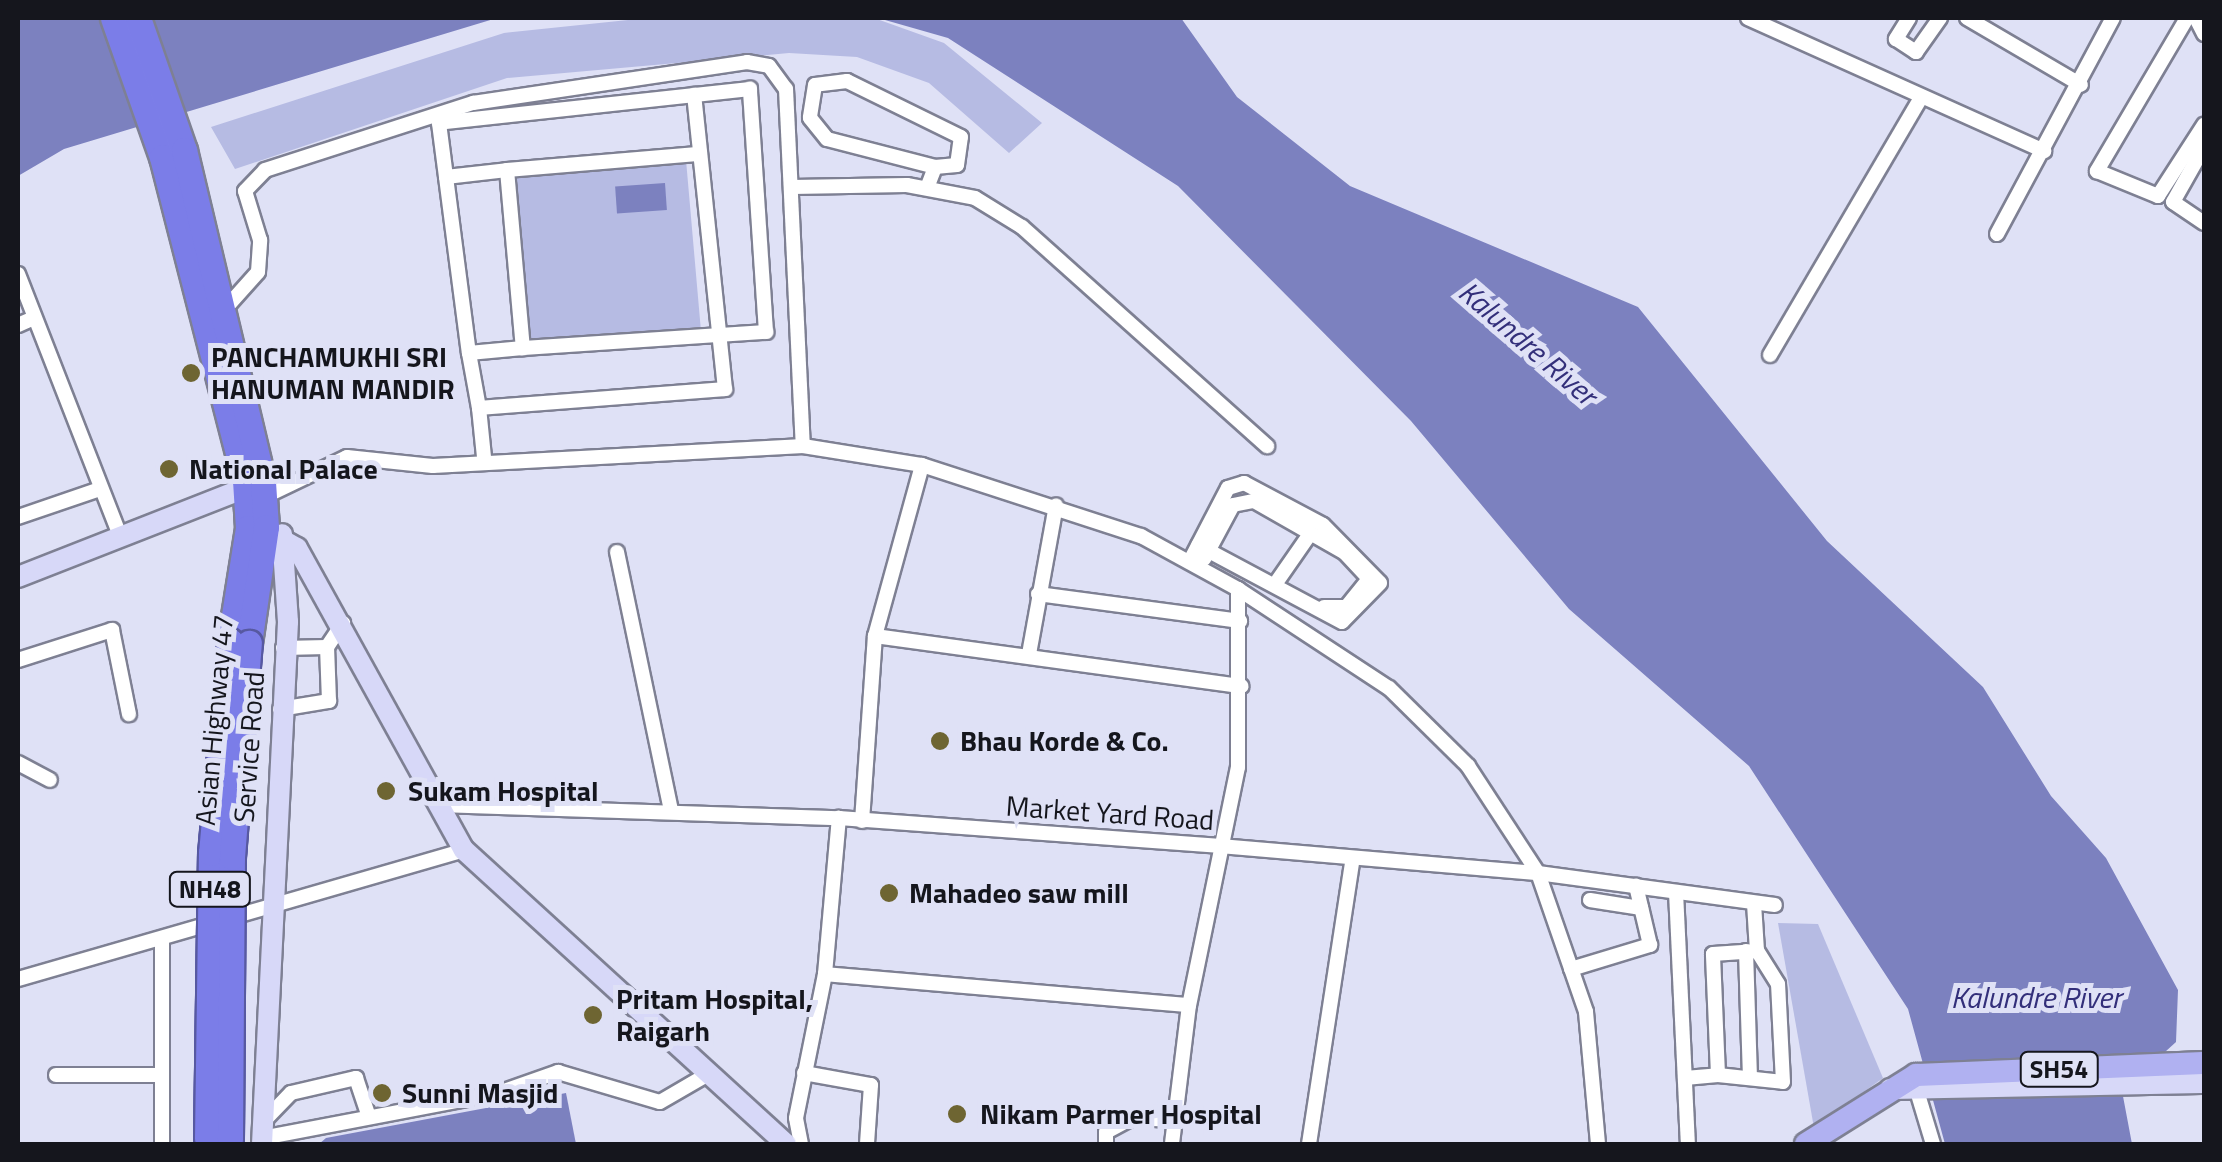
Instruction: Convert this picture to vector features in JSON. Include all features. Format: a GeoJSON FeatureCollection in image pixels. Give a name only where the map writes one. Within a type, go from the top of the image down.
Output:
{"type":"FeatureCollection","features":[{"type":"Feature","properties":{"kind":"highway","name":"NH48"},"geometry":{"type":"LineString","coordinates":[[113,18],[173,154],[224,310],[256,482]]}},
{"type":"Feature","properties":{"kind":"highway","name":"NH48"},"geometry":{"type":"LineString","coordinates":[[138,18],[256,482]]}},
{"type":"Feature","properties":{"kind":"highway","name":"Asian Highway 47"},"geometry":{"type":"LineString","coordinates":[[218,1141],[239,642],[265,528],[256,482]]}},
{"type":"Feature","properties":{"kind":"main road","name":"SH54"},"geometry":{"type":"LineString","coordinates":[[1811,1143],[1890,1089],[2203,1073]]}},
{"type":"Feature","properties":{"kind":"street"},"geometry":{"type":"LineString","coordinates":[[1748,18],[1920,98],[2044,150]]}},
{"type":"Feature","properties":{"kind":"street"},"geometry":{"type":"LineString","coordinates":[[1909,18],[1896,39],[1916,52],[1938,18]]}},
{"type":"Feature","properties":{"kind":"street"},"geometry":{"type":"LineString","coordinates":[[1967,18],[2081,85]]}},
{"type":"Feature","properties":{"kind":"street"},"geometry":{"type":"LineString","coordinates":[[1998,234],[2081,85],[2112,18]]}},
{"type":"Feature","properties":{"kind":"street"},"geometry":{"type":"LineString","coordinates":[[2187,18],[2107,162],[2097,171],[2158,196],[2204,125]]}},
{"type":"Feature","properties":{"kind":"street"},"geometry":{"type":"LineString","coordinates":[[2196,18],[2204,34]]}},
{"type":"Feature","properties":{"kind":"street"},"geometry":{"type":"LineString","coordinates":[[224,310],[258,272],[260,240],[245,200],[254,175],[473,104],[669,71],[770,66],[786,89],[803,446]]}},
{"type":"Feature","properties":{"kind":"street"},"geometry":{"type":"LineString","coordinates":[[847,81],[960,137],[957,165],[935,167],[827,140],[810,118],[815,85],[847,81]]}},
{"type":"Feature","properties":{"kind":"street"},"geometry":{"type":"LineString","coordinates":[[469,353],[766,332],[750,88],[440,123],[469,353],[479,408],[484,457]]}},
{"type":"Feature","properties":{"kind":"street"},"geometry":{"type":"LineString","coordinates":[[479,408],[725,389],[715,335],[694,95]]}},
{"type":"Feature","properties":{"kind":"street"},"geometry":{"type":"LineString","coordinates":[[1770,356],[1920,98]]}},
{"type":"Feature","properties":{"kind":"street"},"geometry":{"type":"LineString","coordinates":[[2204,146],[2173,202],[2204,224]]}},
{"type":"Feature","properties":{"kind":"street"},"geometry":{"type":"LineString","coordinates":[[446,177],[697,154]]}},
{"type":"Feature","properties":{"kind":"street"},"geometry":{"type":"LineString","coordinates":[[927,188],[935,167]]}},
{"type":"Feature","properties":{"kind":"street"},"geometry":{"type":"LineString","coordinates":[[507,170],[523,348]]}},
{"type":"Feature","properties":{"kind":"street"},"geometry":{"type":"LineString","coordinates":[[792,186],[927,188],[975,198],[1022,227],[1267,446]]}},
{"type":"Feature","properties":{"kind":"street"},"geometry":{"type":"LineString","coordinates":[[18,274],[117,530]]}},
{"type":"Feature","properties":{"kind":"street"},"geometry":{"type":"LineString","coordinates":[[18,326],[34,318]]}},
{"type":"Feature","properties":{"kind":"street"},"geometry":{"type":"LineString","coordinates":[[18,564],[334,458],[412,466],[484,457],[803,446],[922,464],[1056,505],[1200,555],[1342,622],[1380,583],[1323,525],[1244,483],[1228,488],[1200,555]]}},
{"type":"Feature","properties":{"kind":"street"},"geometry":{"type":"LineString","coordinates":[[862,820],[876,636],[922,464]]}},
{"type":"Feature","properties":{"kind":"street"},"geometry":{"type":"LineString","coordinates":[[18,517],[100,489]]}},
{"type":"Feature","properties":{"kind":"street"},"geometry":{"type":"LineString","coordinates":[[1200,555],[1244,500],[1310,534],[1361,568],[1369,579],[1361,596],[1327,609],[1234,554]]}},
{"type":"Feature","properties":{"kind":"street"},"geometry":{"type":"LineString","coordinates":[[1028,654],[1056,505]]}},
{"type":"Feature","properties":{"kind":"street"},"geometry":{"type":"LineString","coordinates":[[265,528],[343,623],[464,850],[702,1076],[786,1144]]}},
{"type":"Feature","properties":{"kind":"street","name":"Service Road"},"geometry":{"type":"LineString","coordinates":[[262,1135],[266,914],[283,648],[265,528]]}},
{"type":"Feature","properties":{"kind":"street"},"geometry":{"type":"LineString","coordinates":[[18,577],[117,530]]}},
{"type":"Feature","properties":{"kind":"street"},"geometry":{"type":"LineString","coordinates":[[1278,580],[1310,534]]}},
{"type":"Feature","properties":{"kind":"street"},"geometry":{"type":"LineString","coordinates":[[617,552],[671,811]]}},
{"type":"Feature","properties":{"kind":"street"},"geometry":{"type":"LineString","coordinates":[[1200,555],[1238,589],[1389,688],[1468,766],[1538,873],[1571,968],[1586,1012],[1598,1144]]}},
{"type":"Feature","properties":{"kind":"street"},"geometry":{"type":"LineString","coordinates":[[1172,1144],[1189,1005],[1220,846],[1242,686],[1238,589]]}},
{"type":"Feature","properties":{"kind":"street"},"geometry":{"type":"LineString","coordinates":[[1038,594],[1240,621]]}},
{"type":"Feature","properties":{"kind":"street"},"geometry":{"type":"LineString","coordinates":[[280,708],[329,701],[327,647],[343,623]]}},
{"type":"Feature","properties":{"kind":"street"},"geometry":{"type":"LineString","coordinates":[[18,660],[112,630],[129,714]]}},
{"type":"Feature","properties":{"kind":"street"},"geometry":{"type":"LineString","coordinates":[[876,636],[1242,686]]}},
{"type":"Feature","properties":{"kind":"street"},"geometry":{"type":"LineString","coordinates":[[283,648],[327,647]]}},
{"type":"Feature","properties":{"kind":"street"},"geometry":{"type":"LineString","coordinates":[[18,762],[50,780]]}},
{"type":"Feature","properties":{"kind":"street","name":"Market Yard Road"},"geometry":{"type":"LineString","coordinates":[[438,805],[839,818],[1220,846],[1352,863],[1538,873],[1775,905]]}},
{"type":"Feature","properties":{"kind":"street"},"geometry":{"type":"LineString","coordinates":[[801,1144],[804,1073],[824,974],[839,818]]}},
{"type":"Feature","properties":{"kind":"street"},"geometry":{"type":"LineString","coordinates":[[18,979],[266,914],[464,850]]}},
{"type":"Feature","properties":{"kind":"street"},"geometry":{"type":"LineString","coordinates":[[1309,1144],[1352,863]]}},
{"type":"Feature","properties":{"kind":"street"},"geometry":{"type":"LineString","coordinates":[[1571,968],[1647,948],[1636,886]]}},
{"type":"Feature","properties":{"kind":"street"},"geometry":{"type":"LineString","coordinates":[[1676,892],[1688,1144]]}},
{"type":"Feature","properties":{"kind":"street"},"geometry":{"type":"LineString","coordinates":[[1590,900],[1641,908]]}},
{"type":"Feature","properties":{"kind":"street"},"geometry":{"type":"LineString","coordinates":[[1751,951],[1778,984],[1782,1082],[1756,1086],[1750,1074],[1751,951],[1754,902]]}},
{"type":"Feature","properties":{"kind":"street"},"geometry":{"type":"LineString","coordinates":[[162,941],[162,1144]]}},
{"type":"Feature","properties":{"kind":"street"},"geometry":{"type":"LineString","coordinates":[[1718,1075],[1713,954],[1751,951]]}},
{"type":"Feature","properties":{"kind":"street"},"geometry":{"type":"LineString","coordinates":[[824,974],[1189,1005]]}},
{"type":"Feature","properties":{"kind":"street"},"geometry":{"type":"LineString","coordinates":[[262,1135],[369,1118],[558,1072],[660,1102],[702,1076]]}},
{"type":"Feature","properties":{"kind":"street"},"geometry":{"type":"LineString","coordinates":[[804,1073],[871,1085],[867,1144]]}},
{"type":"Feature","properties":{"kind":"street"},"geometry":{"type":"LineString","coordinates":[[1685,1078],[1750,1074]]}},
{"type":"Feature","properties":{"kind":"street"},"geometry":{"type":"LineString","coordinates":[[56,1075],[162,1076]]}},
{"type":"Feature","properties":{"kind":"street"},"geometry":{"type":"LineString","coordinates":[[262,1135],[291,1094],[356,1078],[369,1118]]}},
{"type":"Feature","properties":{"kind":"street"},"geometry":{"type":"LineString","coordinates":[[1918,1085],[1932,1144]]}},
{"type":"Feature","properties":{"kind":"street"},"geometry":{"type":"LineString","coordinates":[[1106,1144],[1108,1130],[1132,1118],[1175,1120]]}},
{"type":"Feature","properties":{"kind":"shaded area"},"geometry":{"type":"Polygon","coordinates":[[[647,18],[874,18],[944,43],[1042,123],[1009,153],[929,83],[857,57],[789,53],[507,78],[235,169],[211,127],[504,33],[647,18]]]}},
{"type":"Feature","properties":{"kind":"shaded area"},"geometry":{"type":"Polygon","coordinates":[[[686,160],[701,327],[529,342],[515,175],[686,160]]]}},
{"type":"Feature","properties":{"kind":"shaded area"},"geometry":{"type":"Polygon","coordinates":[[[1778,923],[1818,924],[1883,1078],[1814,1128],[1778,923]]]}},
{"type":"Feature","properties":{"kind":"water"},"geometry":{"type":"Polygon","coordinates":[[[18,18],[497,18],[64,149],[18,176],[18,18]]]}},
{"type":"Feature","properties":{"kind":"water","name":"Kalundre River"},"geometry":{"type":"Polygon","coordinates":[[[878,18],[1181,18],[1237,97],[1350,186],[1638,307],[1827,541],[1983,687],[2051,796],[2106,858],[2178,990],[2176,1042],[2122,1091],[2132,1144],[1945,1144],[1908,1009],[1749,766],[1569,609],[1411,421],[1178,186],[948,38],[878,18]]]}},
{"type":"Feature","properties":{"kind":"water"},"geometry":{"type":"Polygon","coordinates":[[[665,183],[667,210],[617,213],[615,186],[665,183]]]}},
{"type":"Feature","properties":{"kind":"water"},"geometry":{"type":"Polygon","coordinates":[[[566,1093],[576,1144],[319,1144],[326,1138],[566,1093]]]}},
{"type":"Feature","properties":{"kind":"place","name":"PANCHAMUKHI SRI HANUMAN MANDIR"},"geometry":{"type":"Point","coordinates":[191,373]}},
{"type":"Feature","properties":{"kind":"place","name":"National Palace"},"geometry":{"type":"Point","coordinates":[169,469]}},
{"type":"Feature","properties":{"kind":"place","name":"Bhau Korde & Co."},"geometry":{"type":"Point","coordinates":[940,741]}},
{"type":"Feature","properties":{"kind":"place","name":"Sukam Hospital"},"geometry":{"type":"Point","coordinates":[386,791]}},
{"type":"Feature","properties":{"kind":"place","name":"Mahadeo saw mill"},"geometry":{"type":"Point","coordinates":[889,893]}},
{"type":"Feature","properties":{"kind":"place","name":"Pritam Hospital, Raigarh"},"geometry":{"type":"Point","coordinates":[593,1015]}},
{"type":"Feature","properties":{"kind":"place","name":"Sunni Masjid"},"geometry":{"type":"Point","coordinates":[382,1093]}},
{"type":"Feature","properties":{"kind":"place","name":"Nikam Parmer Hospital"},"geometry":{"type":"Point","coordinates":[957,1114]}}]}
